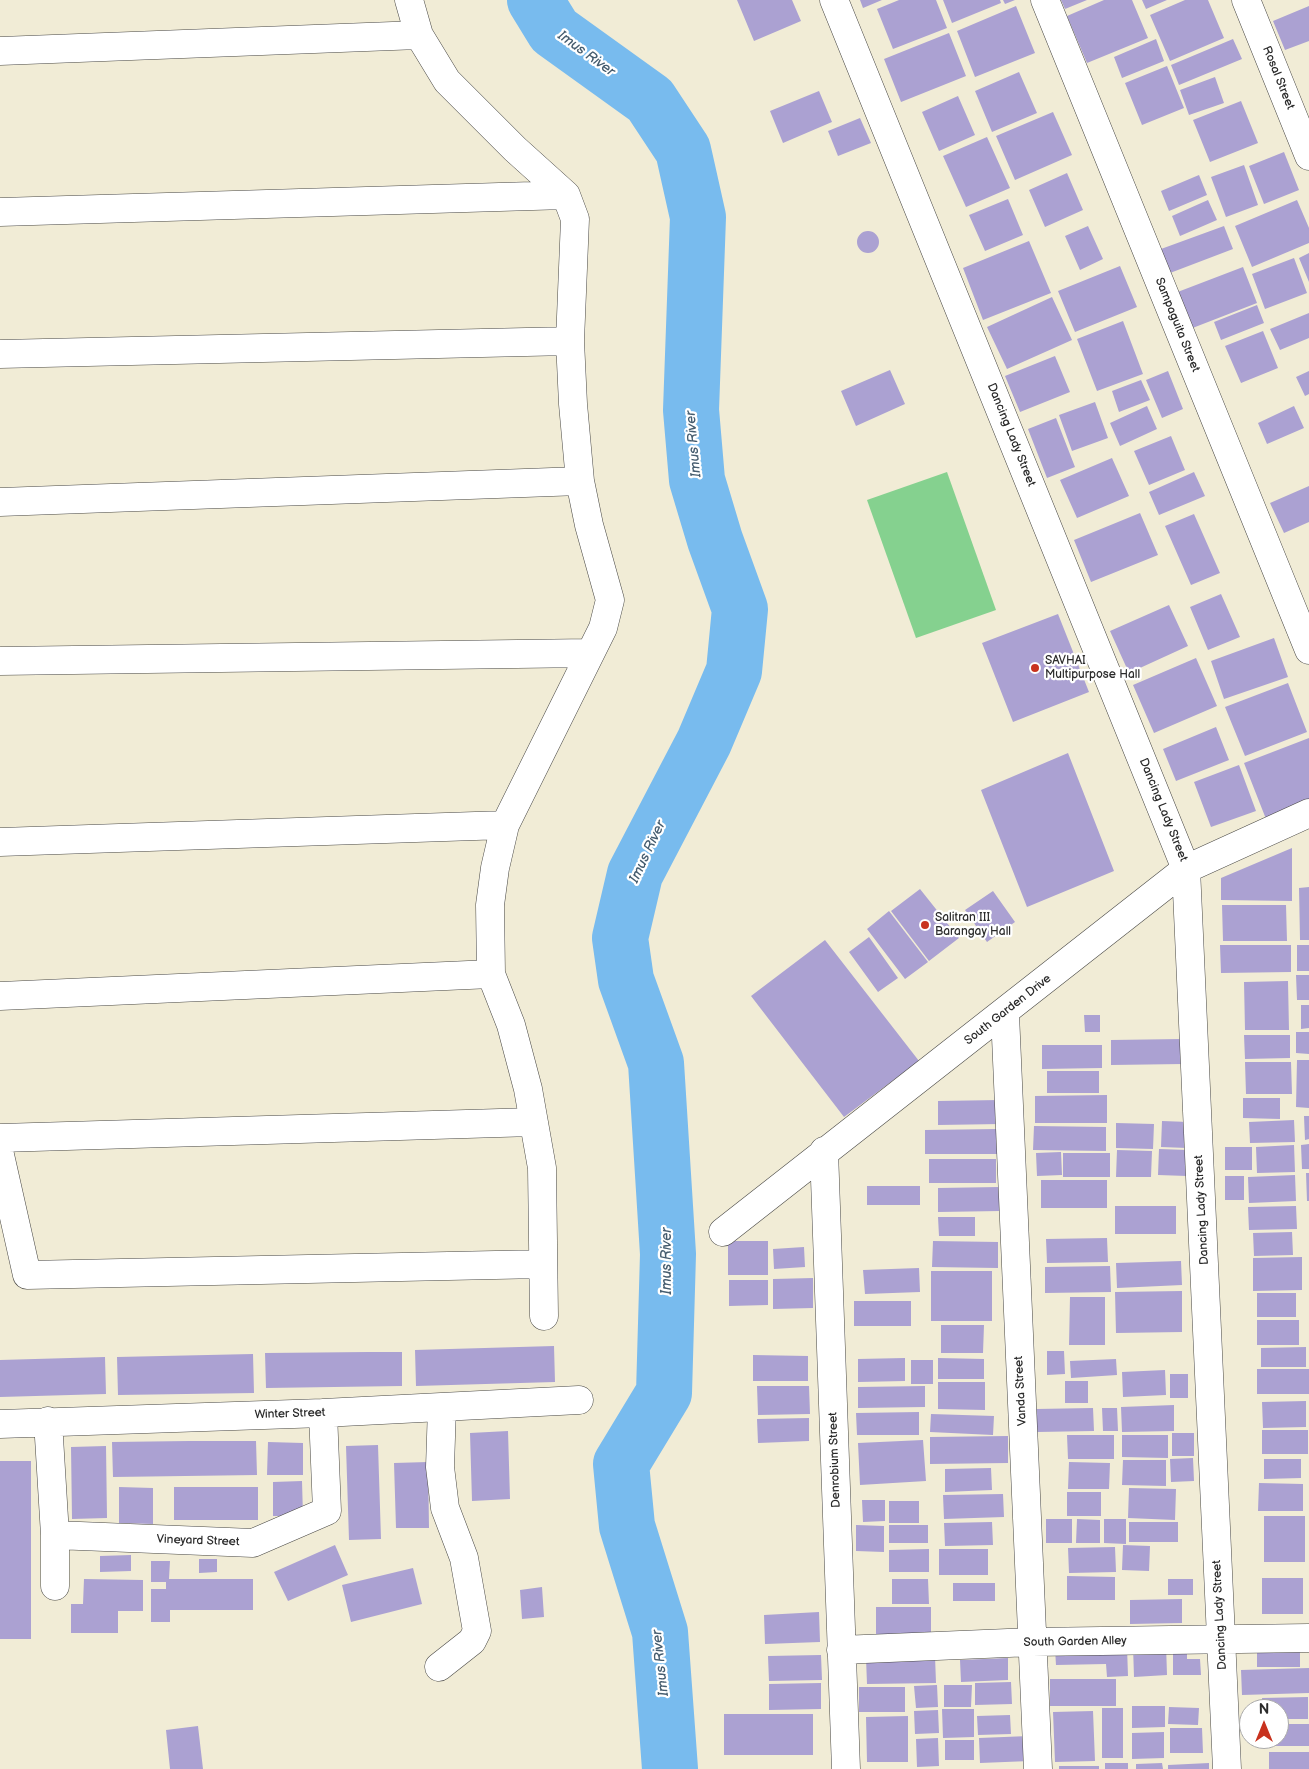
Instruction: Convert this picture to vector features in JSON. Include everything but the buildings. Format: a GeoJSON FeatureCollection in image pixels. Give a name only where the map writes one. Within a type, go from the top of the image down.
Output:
{"type":"FeatureCollection","features":[{"type":"Feature","properties":{"kind":"street"},"geometry":{"type":"LineString","coordinates":[[409,0],[419,35],[446,81],[515,149],[566,195],[575,219],[570,341],[580,481],[588,525],[610,600],[603,628],[505,825],[495,868],[490,905],[491,974],[511,1025],[528,1089],[542,1168],[544,1316]]}},
{"type":"Feature","properties":{"kind":"street","name":"Dancing Lady Street"},"geometry":{"type":"LineString","coordinates":[[834,0],[1186,870],[1227,1769]]}},
{"type":"Feature","properties":{"kind":"street","name":"Sampaguita Street"},"geometry":{"type":"LineString","coordinates":[[1045,0],[1309,650]]}},
{"type":"Feature","properties":{"kind":"street","name":"Rosal Street"},"geometry":{"type":"LineString","coordinates":[[1246,0],[1309,156]]}},
{"type":"Feature","properties":{"kind":"street"},"geometry":{"type":"LineString","coordinates":[[0,50],[419,35]]}},
{"type":"Feature","properties":{"kind":"street"},"geometry":{"type":"LineString","coordinates":[[0,212],[566,195]]}},
{"type":"Feature","properties":{"kind":"street"},"geometry":{"type":"LineString","coordinates":[[0,354],[570,341]]}},
{"type":"Feature","properties":{"kind":"street"},"geometry":{"type":"LineString","coordinates":[[0,502],[580,481]]}},
{"type":"Feature","properties":{"kind":"street"},"geometry":{"type":"LineString","coordinates":[[0,661],[590,653]]}},
{"type":"Feature","properties":{"kind":"street","name":"South Garden Drive"},"geometry":{"type":"LineString","coordinates":[[723,1232],[1186,870],[1309,813]]}},
{"type":"Feature","properties":{"kind":"street"},"geometry":{"type":"LineString","coordinates":[[0,842],[505,825]]}},
{"type":"Feature","properties":{"kind":"street"},"geometry":{"type":"LineString","coordinates":[[0,996],[491,974]]}},
{"type":"Feature","properties":{"kind":"street","name":"Vanda Street"},"geometry":{"type":"LineString","coordinates":[[1004,1014],[1038,1769]]}},
{"type":"Feature","properties":{"kind":"street"},"geometry":{"type":"LineString","coordinates":[[0,1138],[534,1122]]}},
{"type":"Feature","properties":{"kind":"street","name":"Denrobium Street"},"geometry":{"type":"LineString","coordinates":[[824,1152],[846,1769]]}},
{"type":"Feature","properties":{"kind":"street"},"geometry":{"type":"LineString","coordinates":[[0,1155],[27,1275],[542,1264]]}},
{"type":"Feature","properties":{"kind":"street","name":"Winter Street"},"geometry":{"type":"LineString","coordinates":[[0,1424],[48,1420],[323,1413],[579,1400]]}},
{"type":"Feature","properties":{"kind":"street"},"geometry":{"type":"LineString","coordinates":[[439,1667],[472,1641],[477,1630],[464,1558],[446,1508],[440,1467],[442,1407]]}},
{"type":"Feature","properties":{"kind":"street","name":"Vineyard Street"},"geometry":{"type":"LineString","coordinates":[[55,1535],[253,1543],[327,1511],[323,1413]]}},
{"type":"Feature","properties":{"kind":"street"},"geometry":{"type":"LineString","coordinates":[[48,1420],[55,1535],[55,1586]]}},
{"type":"Feature","properties":{"kind":"street","name":"South Garden Alley"},"geometry":{"type":"LineString","coordinates":[[841,1650],[1032,1642],[1309,1638]]}},
{"type":"Feature","properties":{"kind":"green space"},"geometry":{"type":"Polygon","coordinates":[[[947,472],[996,610],[916,638],[867,500],[947,472]]]}},
{"type":"Feature","properties":{"kind":"waterway","name":"Imus River"},"geometry":{"type":"LineString","coordinates":[[535,0],[554,31],[650,100],[683,150],[698,217],[691,410],[697,480],[715,540],[740,609],[734,671],[704,742],[635,874],[620,938],[626,980],[656,1063],[668,1254],[664,1393],[621,1464],[627,1526],[660,1632],[670,1769]]}},
{"type":"Feature","properties":{"kind":"place","name":"SAVHAI Multipurpose Hall"},"geometry":{"type":"Point","coordinates":[1035,668]}},
{"type":"Feature","properties":{"kind":"place","name":"Salitran III Barangay Hall"},"geometry":{"type":"Point","coordinates":[925,925]}}]}
